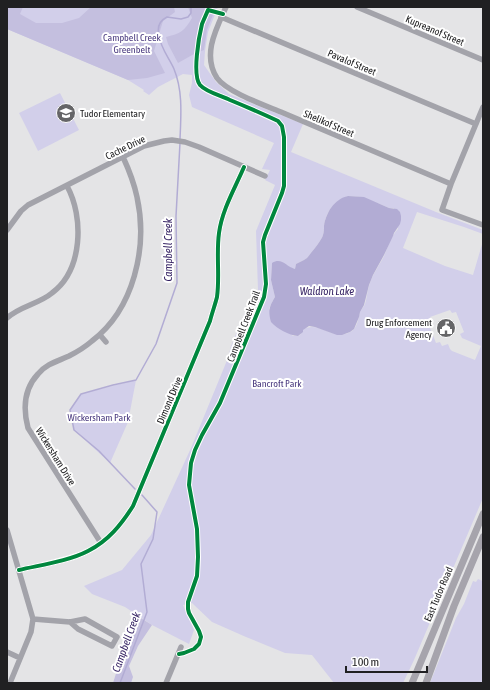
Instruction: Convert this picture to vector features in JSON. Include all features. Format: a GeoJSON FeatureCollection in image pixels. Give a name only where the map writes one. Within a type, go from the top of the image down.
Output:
{"type":"FeatureCollection","features":[{"type":"Feature","properties":{"kind":"main road","name":"East Tudor Road"},"geometry":{"type":"LineString","coordinates":[[412,683],[483,514]]}},
{"type":"Feature","properties":{"kind":"main road","name":"East Tudor Road"},"geometry":{"type":"LineString","coordinates":[[426,683],[454,606],[483,537]]}},
{"type":"Feature","properties":{"kind":"street"},"geometry":{"type":"LineString","coordinates":[[222,17],[226,7]]}},
{"type":"Feature","properties":{"kind":"street","name":"Kupreanof Street"},"geometry":{"type":"LineString","coordinates":[[357,7],[483,60]]}},
{"type":"Feature","properties":{"kind":"street","name":"Shelikof Street"},"geometry":{"type":"LineString","coordinates":[[222,17],[212,40],[210,57],[217,78],[228,89],[451,184]]}},
{"type":"Feature","properties":{"kind":"street","name":"Pavalof Street"},"geometry":{"type":"LineString","coordinates":[[222,17],[476,124]]}},
{"type":"Feature","properties":{"kind":"street"},"geometry":{"type":"LineString","coordinates":[[483,107],[451,184],[442,210],[483,225]]}},
{"type":"Feature","properties":{"kind":"street","name":"Cache Drive"},"geometry":{"type":"LineString","coordinates":[[7,230],[21,210],[36,201],[154,142],[172,140],[185,142],[265,176]]}},
{"type":"Feature","properties":{"kind":"street","name":"Wickersham Drive"},"geometry":{"type":"LineString","coordinates":[[101,544],[28,428],[25,411],[26,395],[32,381],[38,373],[52,363],[81,350],[93,341],[110,324],[123,304],[134,278],[140,248],[141,222],[133,182],[124,157]]}},
{"type":"Feature","properties":{"kind":"street","name":"Dimond Drive"},"geometry":{"type":"LineString","coordinates":[[19,570],[87,552],[101,544],[114,532],[133,506],[210,321],[217,297],[218,248],[221,222],[244,167]]}},
{"type":"Feature","properties":{"kind":"street"},"geometry":{"type":"LineString","coordinates":[[8,316],[54,292],[68,274],[77,248],[78,227],[77,212],[73,198],[67,186]]}},
{"type":"Feature","properties":{"kind":"street"},"geometry":{"type":"LineString","coordinates":[[100,334],[106,342]]}},
{"type":"Feature","properties":{"kind":"street"},"geometry":{"type":"LineString","coordinates":[[7,530],[33,619],[31,632],[10,683]]}},
{"type":"Feature","properties":{"kind":"street"},"geometry":{"type":"LineString","coordinates":[[33,619],[70,622],[85,618],[117,636],[112,646],[78,629],[70,622]]}},
{"type":"Feature","properties":{"kind":"street"},"geometry":{"type":"LineString","coordinates":[[166,683],[181,648]]}},
{"type":"Feature","properties":{"kind":"street"},"geometry":{"type":"LineString","coordinates":[[7,652],[20,658]]}},
{"type":"Feature","properties":{"kind":"green space","name":"Bancroft Park"},"geometry":{"type":"Polygon","coordinates":[[[7,7],[218,7],[208,32],[204,65],[216,82],[229,94],[303,124],[291,152],[483,230],[483,234],[417,212],[403,248],[445,266],[473,275],[483,241],[483,498],[403,683],[334,683],[312,655],[285,653],[246,637],[212,622],[192,603],[183,605],[194,630],[189,644],[152,625],[125,607],[92,594],[84,586],[122,570],[151,535],[191,448],[251,298],[258,290],[256,231],[275,185],[265,180],[270,170],[262,169],[274,143],[192,107],[189,95],[192,75],[183,74],[158,87],[149,95],[128,80],[7,29],[7,7]],[[348,196],[335,204],[329,211],[321,240],[307,258],[296,264],[295,269],[285,264],[272,263],[271,280],[275,297],[269,309],[293,336],[299,335],[302,330],[308,327],[314,327],[339,334],[345,334],[354,329],[357,324],[360,311],[365,304],[368,288],[372,278],[398,229],[394,208],[389,208],[361,197],[348,196]],[[450,310],[430,317],[432,321],[428,323],[436,343],[440,342],[442,346],[448,344],[452,351],[475,360],[481,346],[462,338],[460,334],[464,332],[456,312],[452,313],[450,310]]]}},
{"type":"Feature","properties":{"kind":"green space","name":"Campbell Creek Greenbelt"},"geometry":{"type":"Polygon","coordinates":[[[7,7],[23,7],[20,14],[36,23],[62,23],[79,18],[91,7],[174,7],[175,12],[163,21],[154,51],[165,73],[147,78],[128,80],[7,29],[7,7]]]}},
{"type":"Feature","properties":{"kind":"green space"},"geometry":{"type":"Polygon","coordinates":[[[188,7],[205,7],[194,54],[178,63],[166,37],[179,33],[187,26],[192,18],[188,7]]]}},
{"type":"Feature","properties":{"kind":"green space"},"geometry":{"type":"Polygon","coordinates":[[[210,7],[216,7],[207,30],[204,50],[197,53],[203,24],[210,7]]]}},
{"type":"Feature","properties":{"kind":"green space"},"geometry":{"type":"Polygon","coordinates":[[[60,93],[79,130],[38,151],[19,113],[60,93]]]}},
{"type":"Feature","properties":{"kind":"green space","name":"Wickersham Park"},"geometry":{"type":"Polygon","coordinates":[[[136,380],[128,422],[110,463],[74,430],[70,410],[81,394],[136,380]]]}},
{"type":"Feature","properties":{"kind":"green space"},"geometry":{"type":"Polygon","coordinates":[[[478,579],[483,581],[483,683],[430,683],[456,618],[464,604],[473,581],[476,582],[478,579]]]}},
{"type":"Feature","properties":{"kind":"green space"},"geometry":{"type":"Polygon","coordinates":[[[136,615],[152,625],[138,646],[129,666],[133,677],[131,683],[113,683],[119,664],[117,658],[130,643],[136,615]]]}},
{"type":"Feature","properties":{"kind":"water","name":"Waldron Lake"},"geometry":{"type":"Polygon","coordinates":[[[348,196],[364,197],[389,208],[397,209],[401,216],[400,224],[373,275],[364,305],[354,329],[342,335],[337,335],[309,326],[298,336],[287,333],[274,325],[270,318],[269,312],[275,297],[271,280],[272,263],[279,261],[295,269],[296,264],[307,258],[321,240],[327,216],[332,207],[339,200],[348,196]]]}},
{"type":"Feature","properties":{"kind":"waterway","name":"Campbell Creek"},"geometry":{"type":"LineString","coordinates":[[180,139],[181,103],[179,86],[174,69],[161,44],[158,29],[160,22],[167,17],[181,19],[188,17],[191,13],[191,7]]}},
{"type":"Feature","properties":{"kind":"waterway","name":"Campbell Creek"},"geometry":{"type":"LineString","coordinates":[[135,489],[99,451],[74,430],[70,410],[81,394],[136,380],[156,344],[177,283],[176,216],[180,143]]}},
{"type":"Feature","properties":{"kind":"waterway","name":"Campbell Creek"},"geometry":{"type":"LineString","coordinates":[[120,683],[147,612],[141,564],[153,539],[157,512],[142,495]]}},
{"type":"Feature","properties":{"kind":"cycle path","name":"Campbell Creek Trail"},"geometry":{"type":"LineString","coordinates":[[179,654],[194,649],[199,644],[201,637],[188,609],[188,602],[197,576],[198,557],[197,529],[189,485],[191,463],[202,435],[220,403],[264,297],[266,284],[263,242],[284,186],[284,137],[282,126],[278,121],[210,92],[200,85],[198,80],[196,64],[202,24],[208,10],[223,14]]}},
{"type":"Feature","properties":{"kind":"cycle path"},"geometry":{"type":"LineString","coordinates":[[19,570],[54,562],[88,551],[114,532],[133,506],[210,321],[217,297],[219,233],[226,208],[244,167]]}},
{"type":"Feature","properties":{"kind":"place","name":"Tudor Elementary"},"geometry":{"type":"Point","coordinates":[66,113]}},
{"type":"Feature","properties":{"kind":"place","name":"Drug Enforcement Agency"},"geometry":{"type":"Point","coordinates":[446,328]}}]}
